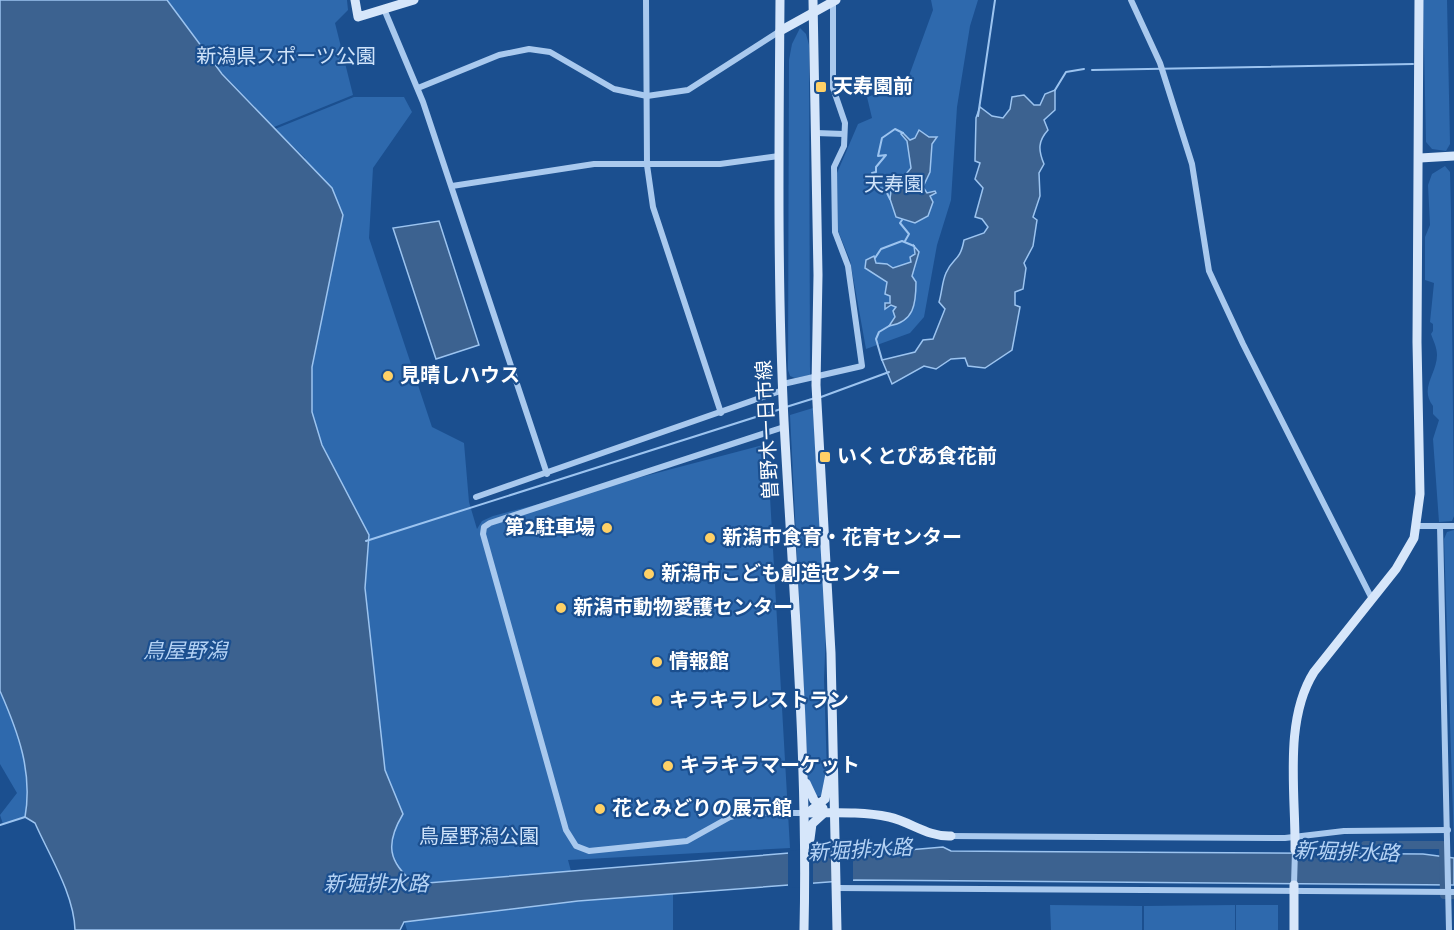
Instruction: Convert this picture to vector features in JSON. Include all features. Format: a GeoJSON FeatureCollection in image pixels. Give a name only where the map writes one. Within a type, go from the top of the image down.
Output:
{"type":"FeatureCollection","features":[{"type":"Feature","properties":{"kind":"main road"},"geometry":{"type":"LineString","coordinates":[[355,0],[358,17],[414,0]]}},
{"type":"Feature","properties":{"kind":"main road","name":"曽野木一日市線"},"geometry":{"type":"LineString","coordinates":[[780,0],[779,156],[784,423],[804,776],[821,812],[837,834],[837,930]]}},
{"type":"Feature","properties":{"kind":"main road","name":"曽野木一日市線"},"geometry":{"type":"LineString","coordinates":[[804,930],[807,849],[821,812],[834,739],[816,381],[816,133],[813,0]]}},
{"type":"Feature","properties":{"kind":"main road"},"geometry":{"type":"LineString","coordinates":[[1295,850],[1295,724],[1300,701],[1314,672],[1407,554],[1417,526],[1420,494],[1417,342],[1420,158],[1419,0]]}},
{"type":"Feature","properties":{"kind":"main road"},"geometry":{"type":"LineString","coordinates":[[780,31],[834,1]]}},
{"type":"Feature","properties":{"kind":"main road"},"geometry":{"type":"LineString","coordinates":[[1420,158],[1454,156]]}},
{"type":"Feature","properties":{"kind":"main road"},"geometry":{"type":"LineString","coordinates":[[807,849],[812,824],[821,812],[828,791],[834,739]]}},
{"type":"Feature","properties":{"kind":"main road"},"geometry":{"type":"LineString","coordinates":[[804,776],[809,793],[837,834]]}},
{"type":"Feature","properties":{"kind":"main road"},"geometry":{"type":"LineString","coordinates":[[821,812],[889,817],[936,835],[951,836]]}},
{"type":"Feature","properties":{"kind":"main road"},"geometry":{"type":"LineString","coordinates":[[1294,889],[1294,930]]}},
{"type":"Feature","properties":{"kind":"street"},"geometry":{"type":"LineString","coordinates":[[646,0],[647,165],[653,207],[721,413]]}},
{"type":"Feature","properties":{"kind":"street"},"geometry":{"type":"LineString","coordinates":[[1131,0],[1160,63],[1192,164],[1209,271],[1372,599]]}},
{"type":"Feature","properties":{"kind":"street"},"geometry":{"type":"LineString","coordinates":[[476,497],[783,390],[862,366],[848,266],[835,232],[834,167],[843,146],[845,123],[833,88],[834,1]]}},
{"type":"Feature","properties":{"kind":"street"},"geometry":{"type":"LineString","coordinates":[[384,9],[418,88],[547,474]]}},
{"type":"Feature","properties":{"kind":"street"},"geometry":{"type":"LineString","coordinates":[[418,88],[499,55],[530,49],[550,52],[614,89],[648,96],[688,90],[780,31]]}},
{"type":"Feature","properties":{"kind":"street"},"geometry":{"type":"LineString","coordinates":[[816,133],[844,134]]}},
{"type":"Feature","properties":{"kind":"street"},"geometry":{"type":"LineString","coordinates":[[452,186],[594,164],[720,164],[779,156]]}},
{"type":"Feature","properties":{"kind":"street"},"geometry":{"type":"LineString","coordinates":[[784,423],[490,523],[484,527],[483,534],[566,830],[576,846],[589,851],[677,844],[697,838],[730,817],[746,813],[821,812]]}},
{"type":"Feature","properties":{"kind":"street"},"geometry":{"type":"LineString","coordinates":[[1417,526],[1454,526]]}},
{"type":"Feature","properties":{"kind":"street"},"geometry":{"type":"LineString","coordinates":[[1440,526],[1451,890],[1449,930]]}},
{"type":"Feature","properties":{"kind":"street"},"geometry":{"type":"LineString","coordinates":[[951,836],[1295,837],[1344,831],[1448,830]]}},
{"type":"Feature","properties":{"kind":"street"},"geometry":{"type":"LineString","coordinates":[[1294,889],[1295,850]]}},
{"type":"Feature","properties":{"kind":"street"},"geometry":{"type":"LineString","coordinates":[[837,887],[1451,890]]}},
{"type":"Feature","properties":{"kind":"green space","name":"新潟県スポーツ公園"},"geometry":{"type":"Polygon","coordinates":[[[167,0],[347,0],[348,10],[335,23],[353,95],[274,127],[210,60],[167,0]]]}},
{"type":"Feature","properties":{"kind":"green space","name":"天寿園"},"geometry":{"type":"Polygon","coordinates":[[[931,0],[978,0],[970,26],[957,107],[951,200],[937,245],[924,317],[910,333],[866,349],[850,260],[838,231],[837,173],[858,124],[872,118],[867,97],[906,84],[933,10],[931,0]]]}},
{"type":"Feature","properties":{"kind":"green space"},"geometry":{"type":"Polygon","coordinates":[[[1423,0],[1447,0],[1450,144],[1446,151],[1432,149],[1426,142],[1423,0]]]}},
{"type":"Feature","properties":{"kind":"green space"},"geometry":{"type":"Polygon","coordinates":[[[800,28],[806,34],[809,45],[810,375],[795,378],[790,376],[788,370],[789,60],[792,44],[800,28]]]}},
{"type":"Feature","properties":{"kind":"green space","name":"鳥屋野潟公園"},"geometry":{"type":"Polygon","coordinates":[[[354,97],[404,97],[412,112],[373,168],[369,238],[432,427],[464,443],[469,502],[477,529],[482,521],[493,516],[767,444],[790,848],[568,860],[579,901],[673,894],[673,930],[407,930],[402,874],[392,852],[391,844],[393,832],[403,814],[385,770],[365,588],[369,535],[322,445],[312,412],[312,367],[319,330],[305,158],[275,129],[354,97]]]}},
{"type":"Feature","properties":{"kind":"green space"},"geometry":{"type":"Polygon","coordinates":[[[1445,166],[1450,172],[1454,516],[1452,521],[1439,522],[1433,439],[1439,420],[1433,414],[1433,406],[1428,393],[1437,355],[1431,334],[1433,324],[1430,322],[1434,283],[1425,280],[1425,237],[1430,225],[1428,185],[1432,174],[1445,166]]]}},
{"type":"Feature","properties":{"kind":"green space"},"geometry":{"type":"Polygon","coordinates":[[[813,408],[826,632],[824,679],[827,772],[823,796],[814,796],[808,777],[790,415],[813,408]]]}},
{"type":"Feature","properties":{"kind":"green space"},"geometry":{"type":"Polygon","coordinates":[[[1454,530],[1454,844],[1444,539],[1447,532],[1454,530]]]}},
{"type":"Feature","properties":{"kind":"green space"},"geometry":{"type":"Polygon","coordinates":[[[0,689],[18,735],[27,783],[25,817],[3,824],[0,815],[17,793],[0,764],[0,689]]]}},
{"type":"Feature","properties":{"kind":"green space"},"geometry":{"type":"Polygon","coordinates":[[[1050,905],[1142,906],[1142,930],[1051,930],[1050,905]]]}},
{"type":"Feature","properties":{"kind":"green space"},"geometry":{"type":"Polygon","coordinates":[[[1235,905],[1235,930],[1144,930],[1144,906],[1235,905]]]}},
{"type":"Feature","properties":{"kind":"green space"},"geometry":{"type":"Polygon","coordinates":[[[1236,905],[1278,905],[1278,930],[1236,930],[1236,905]]]}},
{"type":"Feature","properties":{"kind":"water","name":"鳥屋野潟"},"geometry":{"type":"Polygon","coordinates":[[[0,0],[167,0],[222,74],[332,188],[343,215],[312,367],[312,412],[322,445],[369,535],[365,588],[385,770],[403,814],[393,834],[392,852],[399,868],[415,884],[826,850],[908,850],[943,847],[951,851],[1423,854],[1454,858],[1454,885],[855,880],[578,901],[404,922],[400,930],[75,930],[74,916],[60,875],[35,823],[25,817],[27,784],[22,752],[0,691],[0,0]]]}},
{"type":"Feature","properties":{"kind":"water"},"geometry":{"type":"Polygon","coordinates":[[[1055,90],[1055,110],[1044,120],[1048,130],[1040,146],[1044,164],[1039,173],[1040,196],[1033,217],[1037,220],[1033,246],[1024,263],[1026,268],[1023,289],[1015,292],[1015,305],[1020,307],[1012,350],[985,368],[968,366],[965,358],[951,359],[936,369],[924,366],[892,384],[882,360],[915,352],[923,340],[933,339],[945,309],[939,302],[946,273],[958,256],[964,240],[984,233],[988,227],[982,219],[975,217],[983,188],[975,179],[980,163],[975,161],[976,118],[980,107],[992,116],[1003,118],[1010,109],[1012,97],[1024,95],[1034,105],[1040,105],[1045,94],[1055,90]]]}},
{"type":"Feature","properties":{"kind":"water"},"geometry":{"type":"Polygon","coordinates":[[[919,130],[929,137],[937,137],[932,144],[930,172],[923,187],[927,193],[935,191],[936,193],[930,196],[933,202],[928,216],[915,223],[896,217],[890,199],[892,183],[902,179],[911,168],[907,141],[901,134],[903,133],[910,140],[915,138],[919,130]]]}},
{"type":"Feature","properties":{"kind":"water"},"geometry":{"type":"Polygon","coordinates":[[[439,221],[479,345],[436,359],[393,228],[439,221]]]}},
{"type":"Feature","properties":{"kind":"water"},"geometry":{"type":"Polygon","coordinates":[[[914,246],[919,252],[912,276],[916,282],[914,305],[904,321],[889,326],[895,317],[893,311],[896,307],[891,305],[885,309],[885,303],[890,303],[890,296],[885,294],[887,282],[865,268],[866,260],[874,256],[876,263],[887,264],[893,268],[911,262],[910,257],[915,254],[914,246]]]}},
{"type":"Feature","properties":{"kind":"pier"},"geometry":{"type":"Polygon","coordinates":[[[832,847],[853,847],[853,883],[833,884],[832,847]]]}},
{"type":"Feature","properties":{"kind":"pier"},"geometry":{"type":"Polygon","coordinates":[[[813,848],[813,886],[788,888],[788,851],[813,848]]]}},
{"type":"Feature","properties":{"kind":"waterway"},"geometry":{"type":"LineString","coordinates":[[978,116],[995,0]]}},
{"type":"Feature","properties":{"kind":"waterway"},"geometry":{"type":"LineString","coordinates":[[1092,70],[1413,64]]}},
{"type":"Feature","properties":{"kind":"waterway"},"geometry":{"type":"LineString","coordinates":[[1055,90],[1066,72],[1084,69]]}},
{"type":"Feature","properties":{"kind":"waterway"},"geometry":{"type":"LineString","coordinates":[[890,199],[885,189],[878,188],[872,173],[876,172],[876,167],[886,155],[878,156],[882,138],[895,129],[903,133]]}},
{"type":"Feature","properties":{"kind":"waterway"},"geometry":{"type":"LineString","coordinates":[[902,220],[900,223],[909,234],[905,241]]}},
{"type":"Feature","properties":{"kind":"waterway"},"geometry":{"type":"LineString","coordinates":[[875,258],[881,249],[902,241],[914,246]]}},
{"type":"Feature","properties":{"kind":"waterway"},"geometry":{"type":"LineString","coordinates":[[882,360],[876,339],[879,332],[889,326]]}},
{"type":"Feature","properties":{"kind":"waterway"},"geometry":{"type":"LineString","coordinates":[[821,397],[889,372]]}},
{"type":"Feature","properties":{"kind":"waterway"},"geometry":{"type":"LineString","coordinates":[[786,407],[815,398]]}},
{"type":"Feature","properties":{"kind":"waterway"},"geometry":{"type":"LineString","coordinates":[[366,541],[781,409]]}},
{"type":"Feature","properties":{"kind":"waterway"},"geometry":{"type":"LineString","coordinates":[[0,825],[25,817]]}},
{"type":"Feature","properties":{"kind":"waterway","name":"新堀排水路"},"geometry":{"type":"LineString","coordinates":[[1365,845],[1443,845],[1444,895],[1454,895]]}},
{"type":"Feature","properties":{"kind":"place","name":"天寿園前"},"geometry":{"type":"Point","coordinates":[821,87]}},
{"type":"Feature","properties":{"kind":"place","name":"見晴しハウス"},"geometry":{"type":"Point","coordinates":[388,376]}},
{"type":"Feature","properties":{"kind":"place","name":"いくとぴあ食花前"},"geometry":{"type":"Point","coordinates":[825,457]}},
{"type":"Feature","properties":{"kind":"place","name":"第2駐車場"},"geometry":{"type":"Point","coordinates":[607,528]}},
{"type":"Feature","properties":{"kind":"place","name":"新潟市食育・花育センター"},"geometry":{"type":"Point","coordinates":[710,538]}},
{"type":"Feature","properties":{"kind":"place","name":"新潟市こども創造センター"},"geometry":{"type":"Point","coordinates":[649,574]}},
{"type":"Feature","properties":{"kind":"place","name":"新潟市動物愛護センター"},"geometry":{"type":"Point","coordinates":[561,608]}},
{"type":"Feature","properties":{"kind":"place","name":"情報館"},"geometry":{"type":"Point","coordinates":[657,662]}},
{"type":"Feature","properties":{"kind":"place","name":"キラキラレストラン"},"geometry":{"type":"Point","coordinates":[657,701]}},
{"type":"Feature","properties":{"kind":"place","name":"キラキラマーケット"},"geometry":{"type":"Point","coordinates":[668,766]}},
{"type":"Feature","properties":{"kind":"place","name":"花とみどりの展示館"},"geometry":{"type":"Point","coordinates":[600,809]}}]}
